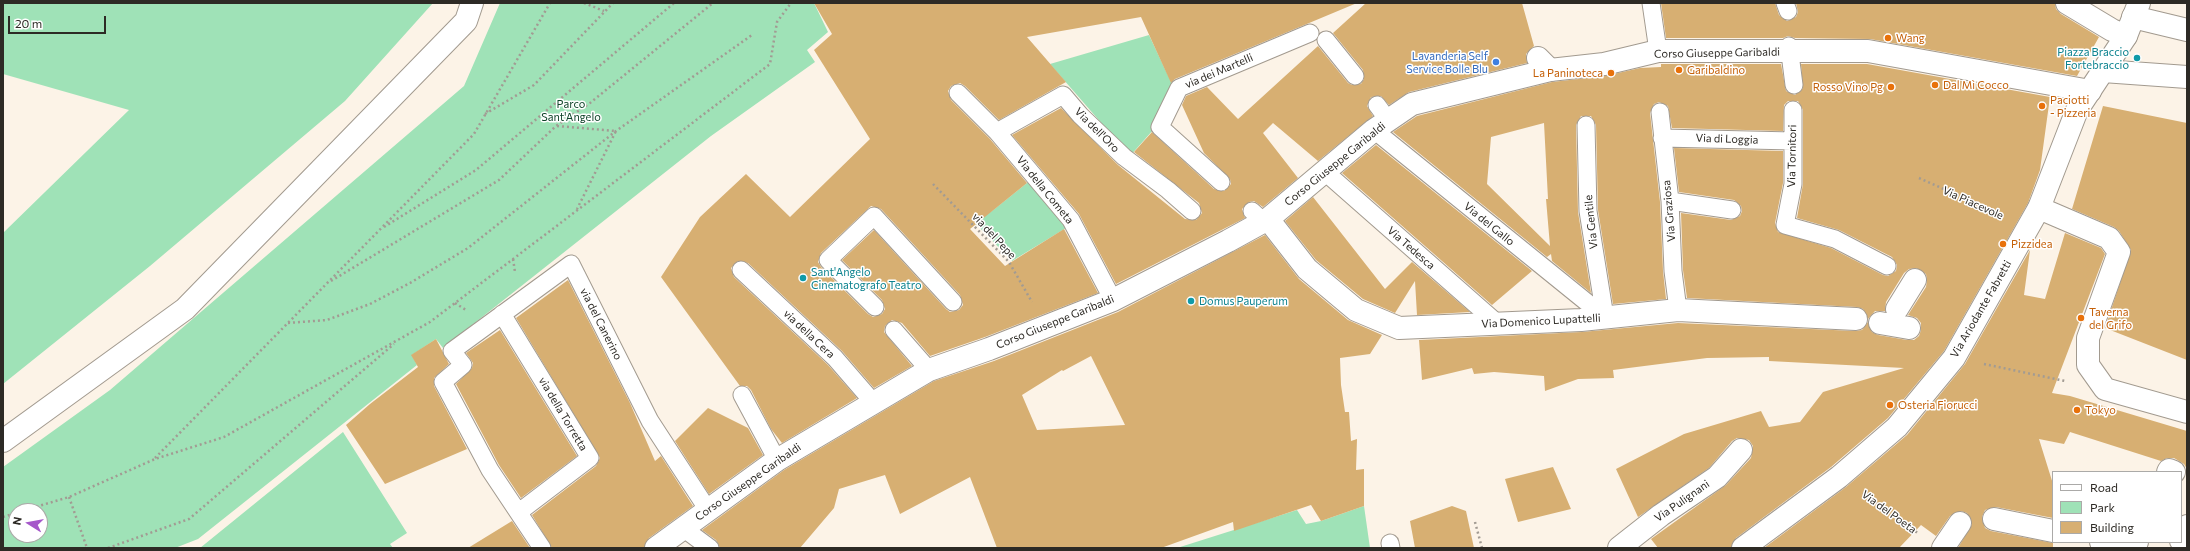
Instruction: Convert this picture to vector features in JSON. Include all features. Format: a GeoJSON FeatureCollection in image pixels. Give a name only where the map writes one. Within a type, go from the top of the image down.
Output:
{"type":"FeatureCollection","features":[{"type":"Feature","properties":{"kind":"street"},"geometry":{"type":"LineString","coordinates":[[3,441],[185,309],[466,21],[472,3]]}},
{"type":"Feature","properties":{"kind":"street"},"geometry":{"type":"LineString","coordinates":[[2067,3],[2112,30],[2132,19],[2187,30]]}},
{"type":"Feature","properties":{"kind":"street"},"geometry":{"type":"LineString","coordinates":[[2090,91],[2132,19]]}},
{"type":"Feature","properties":{"kind":"street","name":"Corso Giuseppe Garibaldi"},"geometry":{"type":"LineString","coordinates":[[656,548],[777,460],[929,370],[1046,327],[1113,300],[1261,217],[1324,171],[1380,119],[1412,104],[1544,64],[1581,69],[1656,49],[1869,48],[2090,91]]}},
{"type":"Feature","properties":{"kind":"street"},"geometry":{"type":"LineString","coordinates":[[2103,71],[2187,76]]}},
{"type":"Feature","properties":{"kind":"street","name":"Via Ariodante Fabretti"},"geometry":{"type":"LineString","coordinates":[[1743,548],[1838,477],[1898,427],[1954,358],[2039,208],[2078,110],[2090,91]]}},
{"type":"Feature","properties":{"kind":"street"},"geometry":{"type":"LineString","coordinates":[[2039,208],[2109,238],[2119,252],[2088,338],[2088,365],[2104,389],[2187,412]]}},
{"type":"Feature","properties":{"kind":"street","name":"Via Domenico Lupattelli"},"geometry":{"type":"LineString","coordinates":[[1261,217],[1307,269],[1356,310],[1399,328],[1605,318],[1678,310],[1856,319]]}},
{"type":"Feature","properties":{"kind":"street"},"geometry":{"type":"LineString","coordinates":[[1897,309],[1916,280]]}},
{"type":"Feature","properties":{"kind":"street"},"geometry":{"type":"LineString","coordinates":[[1880,324],[1909,328]]}},
{"type":"Feature","properties":{"kind":"street","name":"Via Pulignani"},"geometry":{"type":"LineString","coordinates":[[1619,548],[1661,515],[1717,477],[1741,450]]}},
{"type":"Feature","properties":{"kind":"street"},"geometry":{"type":"LineString","coordinates":[[1994,519],[2052,531]]}},
{"type":"Feature","properties":{"kind":"street"},"geometry":{"type":"LineString","coordinates":[[1937,546],[1960,523]]}},
{"type":"Feature","properties":{"kind":"street"},"geometry":{"type":"LineString","coordinates":[[2182,538],[2187,526]]}},
{"type":"Feature","properties":{"kind":"street"},"geometry":{"type":"LineString","coordinates":[[2104,543],[2119,548]]}},
{"type":"Feature","properties":{"kind":"lane"},"geometry":{"type":"LineString","coordinates":[[1651,3],[1656,49]]}},
{"type":"Feature","properties":{"kind":"lane","name":"via dei Martelli"},"geometry":{"type":"LineString","coordinates":[[1221,182],[1160,127],[1179,88],[1310,33]]}},
{"type":"Feature","properties":{"kind":"lane"},"geometry":{"type":"LineString","coordinates":[[1326,40],[1355,76]]}},
{"type":"Feature","properties":{"kind":"lane"},"geometry":{"type":"LineString","coordinates":[[1789,49],[1794,85]]}},
{"type":"Feature","properties":{"kind":"lane","name":"Via della Cometa"},"geometry":{"type":"LineString","coordinates":[[958,93],[997,132],[1071,220],[1113,300]]}},
{"type":"Feature","properties":{"kind":"lane","name":"Via dell'Oro"},"geometry":{"type":"LineString","coordinates":[[997,132],[1063,95],[1080,114],[1124,157],[1168,190],[1192,211]]}},
{"type":"Feature","properties":{"kind":"lane","name":"Via Tornitori"},"geometry":{"type":"LineString","coordinates":[[1793,110],[1793,184],[1785,225],[1835,239],[1887,266]]}},
{"type":"Feature","properties":{"kind":"lane","name":"Via Graziosa"},"geometry":{"type":"LineString","coordinates":[[1660,112],[1670,201],[1673,271],[1678,310]]}},
{"type":"Feature","properties":{"kind":"lane","name":"Via del Gallo"},"geometry":{"type":"LineString","coordinates":[[1380,119],[1605,318]]}},
{"type":"Feature","properties":{"kind":"lane","name":"Via Gentile"},"geometry":{"type":"LineString","coordinates":[[1586,125],[1588,211],[1605,318]]}},
{"type":"Feature","properties":{"kind":"lane","name":"Via di Loggia"},"geometry":{"type":"LineString","coordinates":[[1662,138],[1793,141]]}},
{"type":"Feature","properties":{"kind":"lane","name":"Via Tedesca"},"geometry":{"type":"LineString","coordinates":[[1324,171],[1498,324]]}},
{"type":"Feature","properties":{"kind":"lane"},"geometry":{"type":"LineString","coordinates":[[1670,201],[1732,210]]}},
{"type":"Feature","properties":{"kind":"lane"},"geometry":{"type":"LineString","coordinates":[[875,306],[828,260],[874,216],[953,302]]}},
{"type":"Feature","properties":{"kind":"lane","name":"via del Canerino"},"geometry":{"type":"LineString","coordinates":[[519,512],[490,470],[443,382],[463,365],[452,351],[571,264],[650,420],[708,510]]}},
{"type":"Feature","properties":{"kind":"lane","name":"via della Cera"},"geometry":{"type":"LineString","coordinates":[[741,270],[835,358],[873,402]]}},
{"type":"Feature","properties":{"kind":"lane","name":"via della Torretta"},"geometry":{"type":"LineString","coordinates":[[502,314],[590,458],[519,512]]}},
{"type":"Feature","properties":{"kind":"lane"},"geometry":{"type":"LineString","coordinates":[[894,330],[929,370]]}},
{"type":"Feature","properties":{"kind":"lane"},"geometry":{"type":"LineString","coordinates":[[742,395],[777,460]]}},
{"type":"Feature","properties":{"kind":"lane"},"geometry":{"type":"LineString","coordinates":[[519,512],[542,548]]}},
{"type":"Feature","properties":{"kind":"lane"},"geometry":{"type":"LineString","coordinates":[[683,528],[710,548]]}},
{"type":"Feature","properties":{"kind":"path"},"geometry":{"type":"LineString","coordinates":[[155,459],[474,134],[550,3]]}},
{"type":"Feature","properties":{"kind":"path"},"geometry":{"type":"LineString","coordinates":[[584,3],[604,11]]}},
{"type":"Feature","properties":{"kind":"path"},"geometry":{"type":"LineString","coordinates":[[485,115],[534,84],[613,3]]}},
{"type":"Feature","properties":{"kind":"path"},"geometry":{"type":"LineString","coordinates":[[380,230],[476,170],[674,3]]}},
{"type":"Feature","properties":{"kind":"path"},"geometry":{"type":"LineString","coordinates":[[327,283],[499,180],[556,126],[590,103],[713,3]]}},
{"type":"Feature","properties":{"kind":"path"},"geometry":{"type":"LineString","coordinates":[[48,503],[68,497],[155,459],[224,436],[430,322],[770,64],[777,22],[791,3]]}},
{"type":"Feature","properties":{"kind":"path"},"geometry":{"type":"LineString","coordinates":[[288,323],[327,320],[370,304],[410,283],[468,248],[616,131],[752,35]]}},
{"type":"Feature","properties":{"kind":"path"},"geometry":{"type":"LineString","coordinates":[[556,126],[616,131]]}},
{"type":"Feature","properties":{"kind":"path"},"geometry":{"type":"LineString","coordinates":[[577,210],[616,131]]}},
{"type":"Feature","properties":{"kind":"path","name":"Via Piacevole"},"geometry":{"type":"LineString","coordinates":[[1919,178],[2028,227]]}},
{"type":"Feature","properties":{"kind":"path","name":"via del Pepe"},"geometry":{"type":"LineString","coordinates":[[933,184],[1009,262],[1046,327]]}},
{"type":"Feature","properties":{"kind":"path"},"geometry":{"type":"LineString","coordinates":[[512,259],[516,279]]}},
{"type":"Feature","properties":{"kind":"path"},"geometry":{"type":"LineString","coordinates":[[455,303],[471,313]]}},
{"type":"Feature","properties":{"kind":"path"},"geometry":{"type":"LineString","coordinates":[[108,548],[189,519],[398,340]]}},
{"type":"Feature","properties":{"kind":"path"},"geometry":{"type":"LineString","coordinates":[[1954,358],[2104,389]]}},
{"type":"Feature","properties":{"kind":"path","name":"Via del Poeta"},"geometry":{"type":"LineString","coordinates":[[1838,477],[1937,546]]}},
{"type":"Feature","properties":{"kind":"path"},"geometry":{"type":"LineString","coordinates":[[68,497],[87,548]]}},
{"type":"Feature","properties":{"kind":"path"},"geometry":{"type":"LineString","coordinates":[[1475,522],[1482,548]]}},
{"type":"Feature","properties":{"kind":"green space"},"geometry":{"type":"Polygon","coordinates":[[[3,3],[433,3],[345,101],[150,266],[3,384],[3,233],[129,110],[3,74],[3,3]]]}},
{"type":"Feature","properties":{"kind":"green space","name":"Parco Sant'Angelo"},"geometry":{"type":"Polygon","coordinates":[[[500,3],[814,3],[828,32],[807,50],[815,62],[711,136],[443,348],[436,339],[412,355],[417,365],[198,539],[175,548],[3,548],[3,467],[110,390],[464,86],[500,3]]]}},
{"type":"Feature","properties":{"kind":"green space"},"geometry":{"type":"Polygon","coordinates":[[[1149,35],[1172,84],[1153,130],[1130,156],[1050,64],[1149,35]]]}},
{"type":"Feature","properties":{"kind":"green space"},"geometry":{"type":"Polygon","coordinates":[[[1032,179],[1071,225],[1012,261],[974,222],[992,211],[1032,179]]]}},
{"type":"Feature","properties":{"kind":"green space"},"geometry":{"type":"Polygon","coordinates":[[[343,432],[407,533],[390,544],[393,548],[200,548],[343,432]]]}},
{"type":"Feature","properties":{"kind":"green space"},"geometry":{"type":"Polygon","coordinates":[[[1364,506],[1370,548],[1177,548],[1297,510],[1306,524],[1321,521],[1364,506]]]}},
{"type":"Feature","properties":{"kind":"building"},"geometry":{"type":"Polygon","coordinates":[[[814,3],[1357,3],[1175,79],[1171,83],[1141,17],[1027,37],[1066,82],[999,120],[965,86],[960,83],[951,86],[948,91],[951,100],[990,139],[1027,183],[970,229],[1005,266],[1064,229],[1098,293],[985,337],[930,356],[902,323],[892,320],[885,326],[884,332],[912,366],[874,388],[842,351],[748,263],[738,261],[731,268],[734,277],[828,365],[857,398],[782,443],[771,429],[751,390],[747,386],[740,386],[661,277],[700,217],[746,174],[790,217],[870,139],[814,50],[832,34],[814,3]],[[871,206],[821,253],[818,262],[821,267],[868,314],[873,317],[882,314],[885,309],[882,300],[842,260],[874,230],[946,309],[950,312],[959,310],[963,305],[960,295],[881,209],[871,206]]]}},
{"type":"Feature","properties":{"kind":"building"},"geometry":{"type":"Polygon","coordinates":[[[1366,3],[1522,3],[1534,46],[1526,54],[1527,63],[1409,92],[1389,105],[1381,96],[1371,97],[1367,106],[1373,116],[1318,161],[1273,123],[1263,133],[1298,178],[1263,207],[1254,201],[1249,202],[1242,209],[1245,218],[1116,284],[1079,214],[1012,135],[1061,108],[1118,165],[1185,219],[1196,220],[1202,213],[1199,203],[1134,152],[1152,132],[1214,189],[1224,191],[1231,184],[1230,179],[1204,153],[1182,105],[1186,96],[1207,87],[1238,119],[1318,46],[1348,83],[1352,85],[1361,84],[1364,79],[1363,70],[1333,33],[1366,3]]]}},
{"type":"Feature","properties":{"kind":"building"},"geometry":{"type":"Polygon","coordinates":[[[1661,3],[1775,3],[1779,15],[1787,21],[1796,17],[1798,12],[1796,3],[2055,3],[2056,9],[2061,14],[2099,37],[2077,76],[1870,39],[1795,38],[1788,36],[1783,38],[1666,38],[1661,3]]]}},
{"type":"Feature","properties":{"kind":"building"},"geometry":{"type":"Polygon","coordinates":[[[1661,64],[1781,64],[1786,91],[1795,95],[1803,88],[1801,64],[1867,64],[2050,97],[2040,170],[2028,203],[1944,351],[1888,418],[1831,467],[1736,538],[1731,548],[1658,548],[1651,539],[1726,485],[1751,458],[1753,446],[1749,440],[1737,438],[1732,441],[1709,468],[1638,517],[1616,469],[1684,434],[1761,411],[1769,427],[1800,422],[1823,392],[1904,368],[1769,361],[1769,357],[1707,358],[1613,370],[1614,378],[1578,379],[1545,391],[1544,376],[1494,372],[1474,374],[1472,368],[1422,380],[1419,340],[1582,332],[1678,323],[1855,331],[1862,330],[1868,322],[1872,332],[1878,335],[1907,340],[1914,340],[1919,336],[1921,323],[1917,318],[1908,315],[1926,287],[1927,280],[1926,274],[1916,268],[1909,269],[1904,273],[1886,302],[1885,311],[1875,311],[1868,319],[1863,309],[1857,307],[1687,298],[1683,270],[1681,213],[1731,220],[1740,216],[1742,211],[1741,206],[1734,200],[1679,192],[1674,148],[1783,151],[1783,183],[1775,223],[1778,232],[1831,248],[1883,275],[1888,276],[1896,271],[1897,265],[1892,257],[1839,230],[1797,218],[1803,184],[1803,110],[1798,101],[1788,101],[1784,105],[1783,131],[1672,128],[1668,106],[1659,102],[1654,104],[1650,113],[1660,202],[1663,271],[1666,299],[1613,304],[1598,210],[1596,125],[1591,116],[1581,116],[1576,125],[1578,212],[1591,293],[1552,261],[1551,254],[1547,257],[1393,132],[1417,116],[1552,82],[1605,76],[1640,68],[1661,67],[1661,64]],[[1544,123],[1491,137],[1487,184],[1550,246],[1546,199],[1548,199],[1544,123]]]}},
{"type":"Feature","properties":{"kind":"building"},"geometry":{"type":"Polygon","coordinates":[[[2103,106],[2187,123],[2187,360],[2105,328],[2131,250],[2119,231],[2114,227],[2072,209],[2103,106]]]}},
{"type":"Feature","properties":{"kind":"building"},"geometry":{"type":"Polygon","coordinates":[[[1376,145],[1532,271],[1492,305],[1342,173],[1376,145]]]}},
{"type":"Feature","properties":{"kind":"building"},"geometry":{"type":"Polygon","coordinates":[[[1313,197],[1385,289],[1412,262],[1470,312],[1417,315],[1415,281],[1395,313],[1363,299],[1316,260],[1285,221],[1313,197]]]}},
{"type":"Feature","properties":{"kind":"building"},"geometry":{"type":"Polygon","coordinates":[[[2065,233],[2101,248],[2105,254],[2052,393],[2070,396],[2187,431],[2187,469],[2184,464],[2174,458],[2167,458],[2161,461],[2070,432],[2064,444],[2039,439],[2052,481],[2052,518],[1996,507],[1985,510],[1982,517],[1985,528],[1991,531],[2053,543],[2053,548],[1958,548],[1972,524],[1967,513],[1961,511],[1950,516],[1936,536],[1921,525],[1899,548],[1764,548],[1846,487],[1907,435],[1965,364],[2030,250],[2024,295],[2045,299],[2065,233]]]}},
{"type":"Feature","properties":{"kind":"building"},"geometry":{"type":"Polygon","coordinates":[[[1265,235],[1299,279],[1348,320],[1382,335],[1370,354],[1340,358],[1341,385],[1345,412],[1349,412],[1351,441],[1357,439],[1356,470],[1364,469],[1364,506],[1321,521],[1311,505],[1234,531],[1233,522],[1161,548],[997,548],[970,477],[900,514],[885,475],[839,489],[834,508],[800,548],[720,548],[716,540],[702,530],[784,470],[934,381],[994,361],[1118,312],[1265,235]],[[1091,356],[1063,371],[1062,370],[1022,395],[1037,430],[1125,425],[1091,356]]]}},
{"type":"Feature","properties":{"kind":"building"},"geometry":{"type":"Polygon","coordinates":[[[568,280],[630,403],[655,461],[661,456],[693,506],[649,538],[644,548],[552,548],[532,515],[596,466],[600,458],[516,318],[568,280]]]}},
{"type":"Feature","properties":{"kind":"building"},"geometry":{"type":"Polygon","coordinates":[[[500,330],[577,456],[521,498],[499,465],[456,384],[472,368],[473,363],[466,353],[500,330]]]}},
{"type":"Feature","properties":{"kind":"building"},"geometry":{"type":"Polygon","coordinates":[[[436,339],[449,364],[434,378],[434,386],[467,449],[385,484],[346,425],[370,404],[418,367],[411,355],[436,339]]]}},
{"type":"Feature","properties":{"kind":"building"},"geometry":{"type":"Polygon","coordinates":[[[708,408],[748,428],[763,455],[709,494],[675,441],[708,408]]]}},
{"type":"Feature","properties":{"kind":"building"},"geometry":{"type":"Polygon","coordinates":[[[1553,467],[1571,509],[1518,522],[1505,479],[1553,467]]]}},
{"type":"Feature","properties":{"kind":"building"},"geometry":{"type":"Polygon","coordinates":[[[1452,506],[1466,511],[1474,548],[1415,548],[1410,521],[1452,506]]]}},
{"type":"Feature","properties":{"kind":"building"},"geometry":{"type":"Polygon","coordinates":[[[512,521],[530,548],[468,548],[512,521]]]}},
{"type":"Feature","properties":{"kind":"place","name":"Wang"},"geometry":{"type":"Point","coordinates":[1888,38]}},
{"type":"Feature","properties":{"kind":"place","name":"Piazza Braccio Fortebraccio"},"geometry":{"type":"Point","coordinates":[2137,58]}},
{"type":"Feature","properties":{"kind":"place","name":"Lavanderia Self Service Bolle Blu"},"geometry":{"type":"Point","coordinates":[1496,62]}},
{"type":"Feature","properties":{"kind":"place","name":"Garibaldino"},"geometry":{"type":"Point","coordinates":[1679,70]}},
{"type":"Feature","properties":{"kind":"place","name":"La Paninoteca"},"geometry":{"type":"Point","coordinates":[1611,73]}},
{"type":"Feature","properties":{"kind":"place","name":"Dal Mì Cocco"},"geometry":{"type":"Point","coordinates":[1935,85]}},
{"type":"Feature","properties":{"kind":"place","name":"Rosso Vino Pg"},"geometry":{"type":"Point","coordinates":[1891,87]}},
{"type":"Feature","properties":{"kind":"place","name":"Paciotti - Pizzeria"},"geometry":{"type":"Point","coordinates":[2042,106]}},
{"type":"Feature","properties":{"kind":"place","name":"Pizzidea"},"geometry":{"type":"Point","coordinates":[2003,244]}},
{"type":"Feature","properties":{"kind":"place","name":"Sant'Angelo Cinematografo Teatro"},"geometry":{"type":"Point","coordinates":[803,278]}},
{"type":"Feature","properties":{"kind":"place","name":"Domus Pauperum"},"geometry":{"type":"Point","coordinates":[1191,301]}},
{"type":"Feature","properties":{"kind":"place","name":"Taverna del Grifo"},"geometry":{"type":"Point","coordinates":[2081,318]}},
{"type":"Feature","properties":{"kind":"place","name":"Osteria Fiorucci"},"geometry":{"type":"Point","coordinates":[1890,405]}},
{"type":"Feature","properties":{"kind":"place","name":"Tokyo"},"geometry":{"type":"Point","coordinates":[2077,410]}}]}
